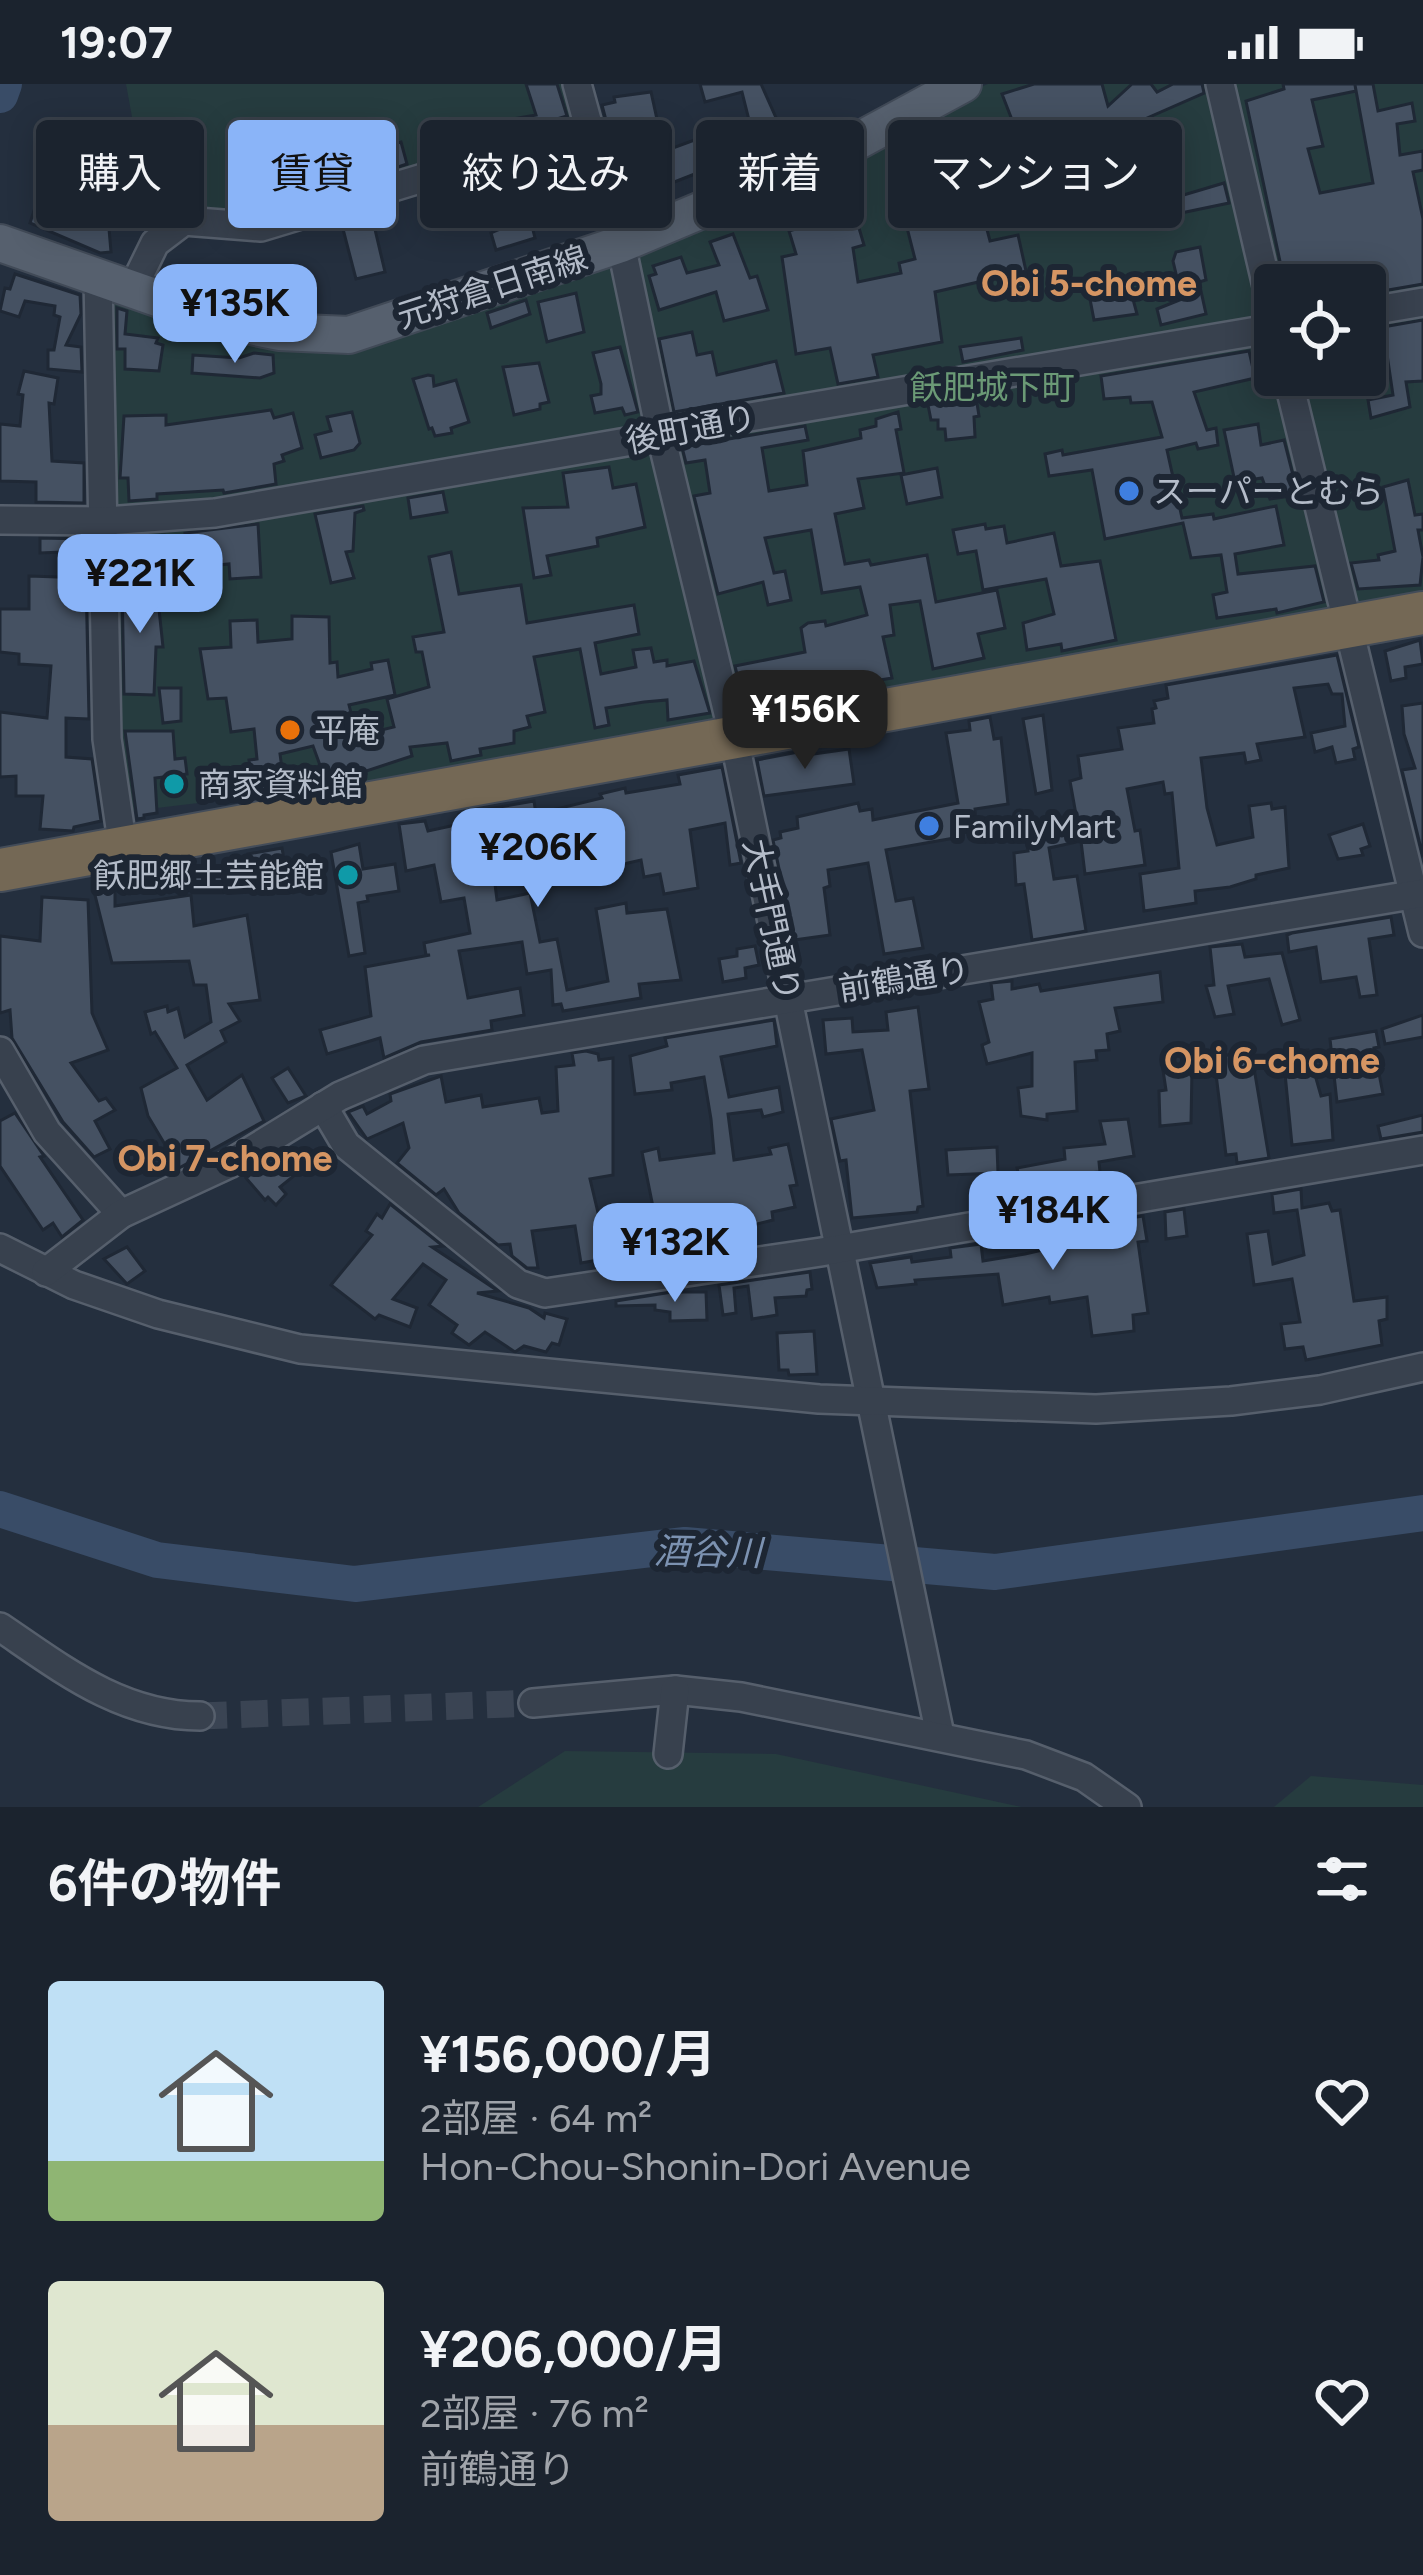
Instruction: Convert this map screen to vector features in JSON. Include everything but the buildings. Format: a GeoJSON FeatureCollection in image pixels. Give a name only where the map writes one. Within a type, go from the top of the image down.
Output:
{"type":"FeatureCollection","features":[{"type":"Feature","properties":{"kind":"highway"},"geometry":{"type":"LineString","coordinates":[[0,870],[1423,613]]}},
{"type":"Feature","properties":{"kind":"main road","name":"元狩倉日南線"},"geometry":{"type":"LineString","coordinates":[[4,252],[134,288],[218,319],[279,332],[349,334],[621,244],[832,155],[963,84]]}},
{"type":"Feature","properties":{"kind":"street","name":"大手門通り"},"geometry":{"type":"LineString","coordinates":[[577,84],[585,120]]}},
{"type":"Feature","properties":{"kind":"street"},"geometry":{"type":"LineString","coordinates":[[1220,84],[1261,264]]}},
{"type":"Feature","properties":{"kind":"street"},"geometry":{"type":"LineString","coordinates":[[134,288],[155,243],[184,220],[261,227],[420,179]]}},
{"type":"Feature","properties":{"kind":"street","name":"大手門通り"},"geometry":{"type":"LineString","coordinates":[[616,228],[734,738],[938,1726]]}},
{"type":"Feature","properties":{"kind":"street"},"geometry":{"type":"LineString","coordinates":[[98,277],[107,739],[123,848]]}},
{"type":"Feature","properties":{"kind":"street"},"geometry":{"type":"LineString","coordinates":[[1386,308],[1423,302]]}},
{"type":"Feature","properties":{"kind":"street","name":"後町通り"},"geometry":{"type":"LineString","coordinates":[[0,520],[106,521],[215,513],[1254,328]]}},
{"type":"Feature","properties":{"kind":"street"},"geometry":{"type":"LineString","coordinates":[[1292,396],[1419,894],[1423,933]]}},
{"type":"Feature","properties":{"kind":"street","name":"前鶴通り"},"geometry":{"type":"LineString","coordinates":[[46,1272],[121,1214],[229,1164],[373,1079],[424,1060],[1419,894]]}},
{"type":"Feature","properties":{"kind":"street"},"geometry":{"type":"LineString","coordinates":[[0,1051],[47,1132],[121,1214]]}},
{"type":"Feature","properties":{"kind":"street"},"geometry":{"type":"LineString","coordinates":[[323,1106],[346,1145],[518,1284],[536,1292],[840,1247],[1423,1150]]}},
{"type":"Feature","properties":{"kind":"street"},"geometry":{"type":"LineString","coordinates":[[0,1248],[46,1272],[158,1314],[300,1349],[874,1405],[1028,1404],[1078,1410],[1231,1401],[1320,1390],[1423,1367]]}},
{"type":"Feature","properties":{"kind":"street"},"geometry":{"type":"LineString","coordinates":[[1395,1374],[1423,1349]]}},
{"type":"Feature","properties":{"kind":"street"},"geometry":{"type":"LineString","coordinates":[[0,1627],[86,1685],[164,1716],[200,1716]]}},
{"type":"Feature","properties":{"kind":"street"},"geometry":{"type":"LineString","coordinates":[[668,1754],[675,1690]]}},
{"type":"Feature","properties":{"kind":"street"},"geometry":{"type":"LineString","coordinates":[[533,1703],[675,1690],[938,1726],[1084,1777],[1126,1807]]}},
{"type":"Feature","properties":{"kind":"green space"},"geometry":{"type":"Polygon","coordinates":[[[126,84],[592,84],[576,120],[420,120],[420,170],[396,177],[396,120],[228,120],[228,223],[155,243],[152,228],[204,228],[204,120],[133,120],[126,84]]]}},
{"type":"Feature","properties":{"kind":"green space","name":"飫肥城下町"},"geometry":{"type":"Polygon","coordinates":[[[988,84],[1423,84],[1423,594],[411,777],[132,811],[107,717],[99,291],[383,339],[646,228],[672,228],[672,217],[696,207],[696,228],[864,228],[864,136],[888,126],[888,228],[1182,228],[1182,120],[903,120],[988,84]]]}},
{"type":"Feature","properties":{"kind":"green space"},"geometry":{"type":"Polygon","coordinates":[[[565,1751],[776,1754],[1022,1807],[478,1807],[565,1751]]]}},
{"type":"Feature","properties":{"kind":"green space"},"geometry":{"type":"Polygon","coordinates":[[[1311,1776],[1423,1785],[1423,1807],[1274,1807],[1311,1776]]]}},
{"type":"Feature","properties":{"kind":"waterway","name":"酒谷川"},"geometry":{"type":"LineString","coordinates":[[0,95],[4,84]]}},
{"type":"Feature","properties":{"kind":"waterway","name":"酒谷川"},"geometry":{"type":"LineString","coordinates":[[0,1509],[157,1560],[355,1584],[685,1545],[995,1572],[1423,1513]]}},
{"type":"Feature","properties":{"kind":"tunnel"},"geometry":{"type":"LineString","coordinates":[[200,1716],[533,1703]]}},
{"type":"Feature","properties":{"kind":"place","name":"スーパーとむら"},"geometry":{"type":"Point","coordinates":[1129,491]}},
{"type":"Feature","properties":{"kind":"place","name":"平庵"},"geometry":{"type":"Point","coordinates":[290,730]}},
{"type":"Feature","properties":{"kind":"place","name":"商家資料館"},"geometry":{"type":"Point","coordinates":[174,784]}},
{"type":"Feature","properties":{"kind":"place","name":"FamilyMart"},"geometry":{"type":"Point","coordinates":[929,826]}},
{"type":"Feature","properties":{"kind":"place","name":"飫肥郷土芸能館"},"geometry":{"type":"Point","coordinates":[348,875]}},
{"type":"Feature","properties":{"kind":"district","name":"Obi 5-chome"},"geometry":{"type":"Point","coordinates":[1089,283]}},
{"type":"Feature","properties":{"kind":"district","name":"Obi 6-chome"},"geometry":{"type":"Point","coordinates":[1272,1060]}},
{"type":"Feature","properties":{"kind":"district","name":"Obi 7-chome"},"geometry":{"type":"Point","coordinates":[225,1158]}}]}
